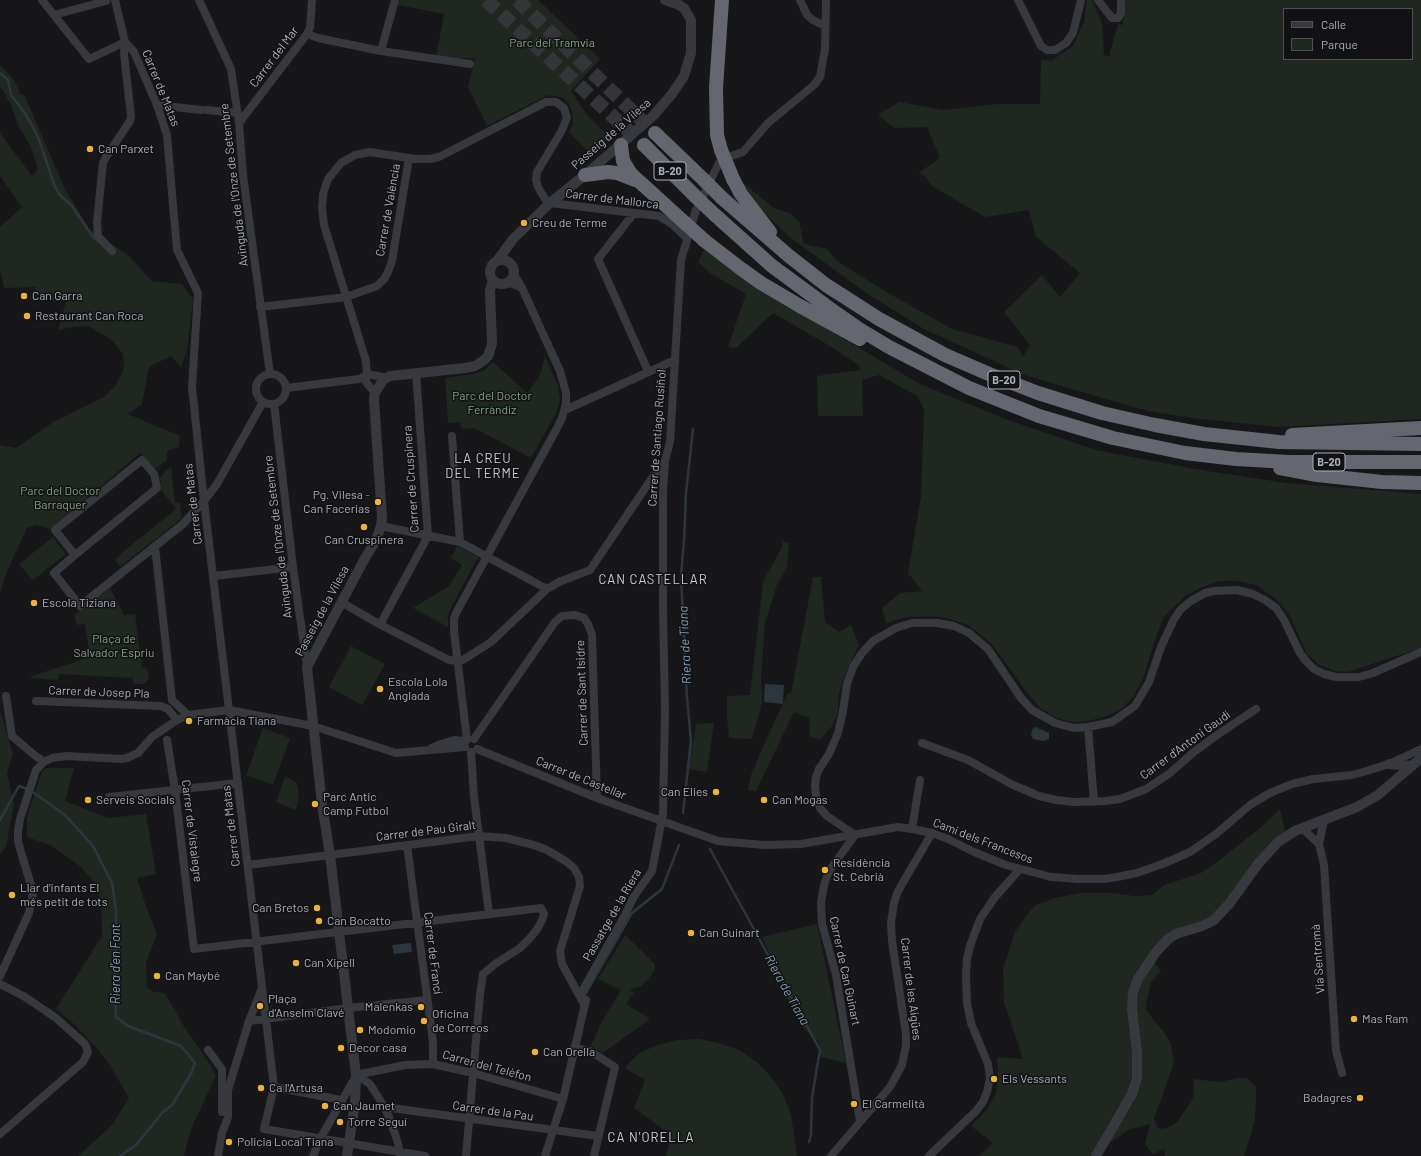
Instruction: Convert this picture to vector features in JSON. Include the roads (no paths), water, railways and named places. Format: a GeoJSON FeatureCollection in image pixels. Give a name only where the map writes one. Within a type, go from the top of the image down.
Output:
{"type":"FeatureCollection","features":[{"type":"Feature","properties":{"kind":"highway"},"geometry":{"type":"LineString","coordinates":[[722,0],[716,88],[717,135],[732,179],[741,194],[789,256]]}},
{"type":"Feature","properties":{"kind":"highway","name":"B-20"},"geometry":{"type":"LineString","coordinates":[[655,133],[722,198],[789,256],[826,285],[879,319],[945,355],[989,374],[1038,393],[1102,413],[1204,434],[1279,442],[1421,444]]}},
{"type":"Feature","properties":{"kind":"highway","name":"B-20"},"geometry":{"type":"LineString","coordinates":[[621,145],[623,161],[631,174],[685,224],[745,272],[800,306],[878,348],[920,364]]}},
{"type":"Feature","properties":{"kind":"highway","name":"B-20"},"geometry":{"type":"LineString","coordinates":[[644,145],[715,215],[772,266],[829,308],[889,347],[920,364],[1002,402],[1073,427],[1113,438],[1171,450],[1236,459],[1289,462],[1421,462]]}},
{"type":"Feature","properties":{"kind":"highway","name":"B-20"},"geometry":{"type":"LineString","coordinates":[[585,175],[608,172],[617,173],[640,182]]}},
{"type":"Feature","properties":{"kind":"highway"},"geometry":{"type":"LineString","coordinates":[[1246,439],[1318,433],[1421,428]]}},
{"type":"Feature","properties":{"kind":"highway"},"geometry":{"type":"LineString","coordinates":[[1236,459],[1317,475],[1382,482],[1421,483]]}},
{"type":"Feature","properties":{"kind":"street"},"geometry":{"type":"LineString","coordinates":[[42,0],[89,59],[125,42]]}},
{"type":"Feature","properties":{"kind":"street","name":"Carrer de Matas"},"geometry":{"type":"LineString","coordinates":[[115,0],[125,42],[134,52],[157,105],[167,135],[174,228],[178,250],[198,294],[192,387],[204,501],[274,1087],[264,1129],[320,1139]]}},
{"type":"Feature","properties":{"kind":"street","name":"Avinguda de l'Onze de Setembre"},"geometry":{"type":"LineString","coordinates":[[198,0],[231,68],[239,122],[243,176],[270,374]]}},
{"type":"Feature","properties":{"kind":"street","name":"Carrer del Mar"},"geometry":{"type":"LineString","coordinates":[[239,122],[307,34],[310,28],[312,0]]}},
{"type":"Feature","properties":{"kind":"street"},"geometry":{"type":"LineString","coordinates":[[381,52],[395,0]]}},
{"type":"Feature","properties":{"kind":"street","name":"Passeig de la Vilesa"},"geometry":{"type":"LineString","coordinates":[[505,277],[490,273],[490,269],[513,239],[550,203],[621,145],[653,116],[664,105],[684,76],[692,47],[691,20],[684,8],[665,0]]}},
{"type":"Feature","properties":{"kind":"street"},"geometry":{"type":"LineString","coordinates":[[800,0],[807,14],[813,20],[825,26],[826,0]]}},
{"type":"Feature","properties":{"kind":"street"},"geometry":{"type":"LineString","coordinates":[[1018,0],[1041,46],[1047,50],[1055,50],[1062,46],[1073,34],[1080,0]]}},
{"type":"Feature","properties":{"kind":"street"},"geometry":{"type":"LineString","coordinates":[[1098,0],[1112,18],[1118,18],[1121,13],[1121,0]]}},
{"type":"Feature","properties":{"kind":"street"},"geometry":{"type":"LineString","coordinates":[[54,15],[106,1]]}},
{"type":"Feature","properties":{"kind":"street","name":"Carrer de Santiago Rusiñol"},"geometry":{"type":"LineString","coordinates":[[661,822],[663,813],[665,711],[663,601],[665,461],[670,442],[681,260],[696,210],[719,163],[743,152],[768,123],[814,85],[820,77],[825,49],[825,26]]}},
{"type":"Feature","properties":{"kind":"street"},"geometry":{"type":"LineString","coordinates":[[307,34],[318,38],[381,52],[470,64]]}},
{"type":"Feature","properties":{"kind":"street"},"geometry":{"type":"LineString","coordinates":[[112,251],[98,236],[97,222],[103,164],[130,121],[124,54],[125,42]]}},
{"type":"Feature","properties":{"kind":"street"},"geometry":{"type":"LineString","coordinates":[[364,379],[366,361],[324,225],[322,208],[323,194],[328,179],[341,163],[355,155],[370,152],[422,160],[439,157],[549,101],[556,102],[562,105],[566,111],[566,121],[537,172],[536,180],[541,193],[550,203]]}},
{"type":"Feature","properties":{"kind":"street"},"geometry":{"type":"LineString","coordinates":[[157,105],[237,113]]}},
{"type":"Feature","properties":{"kind":"street","name":"Carrer de València"},"geometry":{"type":"LineString","coordinates":[[260,307],[346,297],[377,286],[384,280],[392,261],[409,158]]}},
{"type":"Feature","properties":{"kind":"street","name":"Carrer de Mallorca"},"geometry":{"type":"LineString","coordinates":[[550,203],[660,216],[672,224],[687,238]]}},
{"type":"Feature","properties":{"kind":"street"},"geometry":{"type":"LineString","coordinates":[[634,213],[598,259],[648,371]]}},
{"type":"Feature","properties":{"kind":"street"},"geometry":{"type":"LineString","coordinates":[[364,379],[376,390],[390,376],[475,366],[483,361],[488,356],[492,344],[490,299],[505,277],[517,236]]}},
{"type":"Feature","properties":{"kind":"street"},"geometry":{"type":"LineString","coordinates":[[497,261],[505,260],[505,277]]}},
{"type":"Feature","properties":{"kind":"street"},"geometry":{"type":"LineString","coordinates":[[489,914],[470,759],[470,745],[454,631],[454,619],[459,607],[557,428],[565,410],[566,393],[560,371],[522,288],[505,277]]}},
{"type":"Feature","properties":{"kind":"street"},"geometry":{"type":"LineString","coordinates":[[565,410],[675,360]]}},
{"type":"Feature","properties":{"kind":"street","name":"Carrer de Cruspinera"},"geometry":{"type":"LineString","coordinates":[[380,624],[428,536],[416,373]]}},
{"type":"Feature","properties":{"kind":"street"},"geometry":{"type":"LineString","coordinates":[[270,374],[278,375],[284,380],[286,388],[283,398],[274,404],[263,402],[256,392],[256,386],[259,380],[270,374]]}},
{"type":"Feature","properties":{"kind":"street"},"geometry":{"type":"LineString","coordinates":[[286,388],[364,379],[373,375],[387,378]]}},
{"type":"Feature","properties":{"kind":"street","name":"Passeig de la Vilesa"},"geometry":{"type":"LineString","coordinates":[[346,1156],[355,1103],[356,1075],[330,855],[322,804],[307,667],[376,540],[382,526],[374,399],[376,390]]}},
{"type":"Feature","properties":{"kind":"street"},"geometry":{"type":"LineString","coordinates":[[75,555],[55,530],[142,460],[154,474],[157,488],[75,555],[54,572],[80,606],[183,524],[204,501],[217,484],[263,402]]}},
{"type":"Feature","properties":{"kind":"street","name":"Avinguda de l'Onze de Setembre"},"geometry":{"type":"LineString","coordinates":[[274,404],[293,567],[307,667]]}},
{"type":"Feature","properties":{"kind":"street"},"geometry":{"type":"LineString","coordinates":[[452,436],[460,542]]}},
{"type":"Feature","properties":{"kind":"street"},"geometry":{"type":"LineString","coordinates":[[341,602],[448,660],[458,661],[472,655],[491,642],[547,589],[559,582],[590,570],[665,461]]}},
{"type":"Feature","properties":{"kind":"street"},"geometry":{"type":"LineString","coordinates":[[382,526],[460,542],[547,589]]}},
{"type":"Feature","properties":{"kind":"street"},"geometry":{"type":"LineString","coordinates":[[155,547],[176,703],[180,714],[177,720],[165,708]]}},
{"type":"Feature","properties":{"kind":"street"},"geometry":{"type":"LineString","coordinates":[[214,576],[293,567]]}},
{"type":"Feature","properties":{"kind":"street"},"geometry":{"type":"LineString","coordinates":[[855,835],[836,823],[820,808],[816,796],[816,777],[819,769],[829,754],[838,733],[847,684],[853,667],[862,653],[873,641],[896,628],[912,623],[937,623],[954,626],[969,633],[988,649],[1021,698],[1032,710],[1043,717],[1064,726],[1074,728],[1112,722],[1134,706],[1148,682],[1161,647],[1174,619],[1181,609],[1191,601],[1214,591],[1237,590],[1253,594],[1276,608],[1300,653],[1314,668],[1324,674],[1336,677],[1359,677],[1373,673],[1421,652]]}},
{"type":"Feature","properties":{"kind":"street","name":"Carrer de Sant Isidre"},"geometry":{"type":"LineString","coordinates":[[470,745],[555,622],[562,616],[575,615],[584,618],[592,635],[597,798]]}},
{"type":"Feature","properties":{"kind":"street"},"geometry":{"type":"LineString","coordinates":[[0,976],[29,914],[33,892],[18,842],[18,831],[20,819],[36,770],[44,762],[32,754],[12,736],[6,696]]}},
{"type":"Feature","properties":{"kind":"street","name":"Carrer de Josep Pla"},"geometry":{"type":"LineString","coordinates":[[36,701],[165,708],[176,703]]}},
{"type":"Feature","properties":{"kind":"street"},"geometry":{"type":"LineString","coordinates":[[176,703],[188,715]]}},
{"type":"Feature","properties":{"kind":"street","name":"Carrer d'Antoni Gaudí"},"geometry":{"type":"LineString","coordinates":[[922,743],[968,760],[1011,784],[1040,796],[1056,800],[1094,802],[1120,799],[1146,789],[1170,773],[1195,751],[1256,709]]}},
{"type":"Feature","properties":{"kind":"street","name":"Carrer de Castellar"},"geometry":{"type":"LineString","coordinates":[[44,762],[52,758],[66,756],[128,758],[138,753],[152,737],[177,720],[188,715],[229,710],[314,726],[392,752],[400,753],[470,745],[597,798],[676,827]]}},
{"type":"Feature","properties":{"kind":"street"},"geometry":{"type":"LineString","coordinates":[[1088,727],[1094,802]]}},
{"type":"Feature","properties":{"kind":"street","name":"Carrer de Vistalegre"},"geometry":{"type":"LineString","coordinates":[[167,740],[175,790],[194,949],[256,942]]}},
{"type":"Feature","properties":{"kind":"street","name":"Camí dels Francesos"},"geometry":{"type":"LineString","coordinates":[[676,827],[718,841],[764,845],[801,844],[898,827],[912,828],[948,839],[986,858],[1020,869],[1051,877],[1078,880],[1104,879],[1137,872],[1165,863],[1190,852],[1216,834],[1250,805],[1270,793],[1292,784],[1313,779],[1352,775],[1389,764],[1421,749]]}},
{"type":"Feature","properties":{"kind":"street"},"geometry":{"type":"LineString","coordinates":[[1096,1156],[1132,1094],[1136,1078],[1137,1052],[1132,1009],[1133,992],[1138,979],[1156,952],[1168,939],[1176,934],[1214,921],[1229,904],[1258,864],[1278,842],[1295,831],[1357,807],[1382,793],[1421,758]]}},
{"type":"Feature","properties":{"kind":"street"},"geometry":{"type":"LineString","coordinates":[[1389,764],[1412,766]]}},
{"type":"Feature","properties":{"kind":"street"},"geometry":{"type":"LineString","coordinates":[[1389,764],[1395,770],[1398,778]]}},
{"type":"Feature","properties":{"kind":"street"},"geometry":{"type":"LineString","coordinates":[[912,828],[920,780]]}},
{"type":"Feature","properties":{"kind":"street"},"geometry":{"type":"LineString","coordinates":[[109,797],[238,783]]}},
{"type":"Feature","properties":{"kind":"street","name":"Via Sentromà"},"geometry":{"type":"LineString","coordinates":[[1324,820],[1319,844],[1324,865],[1336,1052],[1342,1073]]}},
{"type":"Feature","properties":{"kind":"street","name":"Passatge de la Riera"},"geometry":{"type":"LineString","coordinates":[[545,1156],[563,1100],[583,999],[633,898],[652,870],[661,822]]}},
{"type":"Feature","properties":{"kind":"street"},"geometry":{"type":"LineString","coordinates":[[836,823],[869,832]]}},
{"type":"Feature","properties":{"kind":"street"},"geometry":{"type":"LineString","coordinates":[[1302,828],[1319,844]]}},
{"type":"Feature","properties":{"kind":"street","name":"Carrer de les Aigües"},"geometry":{"type":"LineString","coordinates":[[831,1156],[890,1087],[900,1071],[905,1055],[906,1036],[892,941],[891,923],[894,903],[898,891],[932,833]]}},
{"type":"Feature","properties":{"kind":"street","name":"Carrer de Can Guinart"},"geometry":{"type":"LineString","coordinates":[[855,835],[829,871],[824,886],[821,903],[823,928],[836,975],[860,1121]]}},
{"type":"Feature","properties":{"kind":"street","name":"Carrer de Pau Giralt"},"geometry":{"type":"LineString","coordinates":[[248,864],[479,836],[506,838],[534,845],[559,856],[577,872],[580,886],[560,951],[562,964],[583,999]]}},
{"type":"Feature","properties":{"kind":"street","name":"Carrer de Francí"},"geometry":{"type":"LineString","coordinates":[[407,845],[433,1042],[433,1064]]}},
{"type":"Feature","properties":{"kind":"street"},"geometry":{"type":"LineString","coordinates":[[929,1156],[976,1111],[983,1102],[987,1092],[990,1078],[988,1064],[971,1023],[967,1003],[966,975],[968,959],[970,946],[980,919],[994,897],[1020,869]]}},
{"type":"Feature","properties":{"kind":"street"},"geometry":{"type":"LineString","coordinates":[[256,942],[541,908],[544,914],[538,928],[520,948],[495,964],[483,974],[466,1156]]}},
{"type":"Feature","properties":{"kind":"street"},"geometry":{"type":"LineString","coordinates":[[0,984],[25,997],[56,1018],[85,1044],[88,1052],[86,1059],[83,1062],[0,1134]]}},
{"type":"Feature","properties":{"kind":"street"},"geometry":{"type":"LineString","coordinates":[[218,1156],[222,1133],[228,1117],[228,1090],[249,1021],[263,987]]}},
{"type":"Feature","properties":{"kind":"street"},"geometry":{"type":"LineString","coordinates":[[249,1021],[348,1008],[427,1000]]}},
{"type":"Feature","properties":{"kind":"street"},"geometry":{"type":"LineString","coordinates":[[574,1048],[590,1051],[615,1067],[594,1156]]}},
{"type":"Feature","properties":{"kind":"street"},"geometry":{"type":"LineString","coordinates":[[208,1050],[222,1069],[222,1113],[223,1120],[226,1122]]}},
{"type":"Feature","properties":{"kind":"street","name":"Carrer del Telèfon"},"geometry":{"type":"LineString","coordinates":[[356,1075],[405,1065],[433,1064],[473,1073],[563,1100]]}},
{"type":"Feature","properties":{"kind":"street"},"geometry":{"type":"LineString","coordinates":[[313,1156],[320,1139],[356,1075],[370,1084],[384,1107],[389,1117],[400,1154]]}},
{"type":"Feature","properties":{"kind":"street"},"geometry":{"type":"LineString","coordinates":[[274,1087],[341,1100]]}},
{"type":"Feature","properties":{"kind":"street","name":"Carrer de la Pau"},"geometry":{"type":"LineString","coordinates":[[384,1107],[598,1136]]}},
{"type":"Feature","properties":{"kind":"street"},"geometry":{"type":"LineString","coordinates":[[320,1139],[349,1143],[400,1154],[424,1156]]}},
{"type":"Feature","properties":{"kind":"waterway","name":"Riera d'en Font"},"geometry":{"type":"LineString","coordinates":[[0,73],[8,80],[11,95],[33,127],[55,187],[60,195],[72,206],[93,237],[98,241]]}},
{"type":"Feature","properties":{"kind":"waterway","name":"Riera de Tiana"},"geometry":{"type":"LineString","coordinates":[[683,813],[691,741],[687,697],[681,576],[686,493],[693,429]]}},
{"type":"Feature","properties":{"kind":"waterway","name":"Riera d'en Font"},"geometry":{"type":"LineString","coordinates":[[0,820],[19,786],[30,790],[65,815],[93,846],[112,883],[116,911],[116,1017],[128,1026],[181,1046],[195,1063],[192,1072],[172,1105],[162,1113],[136,1145],[120,1156]]}},
{"type":"Feature","properties":{"kind":"waterway"},"geometry":{"type":"LineString","coordinates":[[585,995],[632,913],[662,889],[679,845]]}},
{"type":"Feature","properties":{"kind":"waterway","name":"Riera de Tiana"},"geometry":{"type":"LineString","coordinates":[[710,849],[820,1050],[812,1097],[811,1135],[809,1142]]}},
{"type":"Feature","properties":{"kind":"tunnel"},"geometry":{"type":"LineString","coordinates":[[486,0],[644,145]]}},
{"type":"Feature","properties":{"kind":"tunnel"},"geometry":{"type":"LineString","coordinates":[[517,0],[655,133]]}},
{"type":"Feature","properties":{"kind":"place","name":"Can Parxet"},"geometry":{"type":"Point","coordinates":[90,149]}},
{"type":"Feature","properties":{"kind":"place","name":"Creu de Terme"},"geometry":{"type":"Point","coordinates":[524,223]}},
{"type":"Feature","properties":{"kind":"place","name":"Can Garra"},"geometry":{"type":"Point","coordinates":[24,296]}},
{"type":"Feature","properties":{"kind":"place","name":"Restaurant Can Roca"},"geometry":{"type":"Point","coordinates":[27,316]}},
{"type":"Feature","properties":{"kind":"place","name":"Pg. Vilesa - Can Facerias"},"geometry":{"type":"Point","coordinates":[378,502]}},
{"type":"Feature","properties":{"kind":"place","name":"Can Cruspinera"},"geometry":{"type":"Point","coordinates":[364,527]}},
{"type":"Feature","properties":{"kind":"place","name":"Escola Tiziana"},"geometry":{"type":"Point","coordinates":[34,603]}},
{"type":"Feature","properties":{"kind":"place","name":"Escola Lola Anglada"},"geometry":{"type":"Point","coordinates":[380,689]}},
{"type":"Feature","properties":{"kind":"place","name":"Farmàcia Tiana"},"geometry":{"type":"Point","coordinates":[189,721]}},
{"type":"Feature","properties":{"kind":"place","name":"Can Elies"},"geometry":{"type":"Point","coordinates":[716,792]}},
{"type":"Feature","properties":{"kind":"place","name":"Serveis Socials"},"geometry":{"type":"Point","coordinates":[88,800]}},
{"type":"Feature","properties":{"kind":"place","name":"Can Mogas"},"geometry":{"type":"Point","coordinates":[764,800]}},
{"type":"Feature","properties":{"kind":"place","name":"Parc Antic Camp Futbol"},"geometry":{"type":"Point","coordinates":[315,804]}},
{"type":"Feature","properties":{"kind":"place","name":"Residència St. Cebrià"},"geometry":{"type":"Point","coordinates":[825,870]}},
{"type":"Feature","properties":{"kind":"place","name":"Llar d'infants El més petit de tots"},"geometry":{"type":"Point","coordinates":[12,895]}},
{"type":"Feature","properties":{"kind":"place","name":"Can Bretos"},"geometry":{"type":"Point","coordinates":[317,908]}},
{"type":"Feature","properties":{"kind":"place","name":"Can Bocatto"},"geometry":{"type":"Point","coordinates":[319,921]}},
{"type":"Feature","properties":{"kind":"place","name":"Can Guinart"},"geometry":{"type":"Point","coordinates":[691,933]}},
{"type":"Feature","properties":{"kind":"place","name":"Can Xipell"},"geometry":{"type":"Point","coordinates":[296,963]}},
{"type":"Feature","properties":{"kind":"place","name":"Can Maybé"},"geometry":{"type":"Point","coordinates":[157,976]}},
{"type":"Feature","properties":{"kind":"place","name":"Plaça d'Anselm Clavé"},"geometry":{"type":"Point","coordinates":[260,1006]}},
{"type":"Feature","properties":{"kind":"place","name":"Malenkas"},"geometry":{"type":"Point","coordinates":[421,1007]}},
{"type":"Feature","properties":{"kind":"place","name":"Mas Ram"},"geometry":{"type":"Point","coordinates":[1354,1019]}},
{"type":"Feature","properties":{"kind":"place","name":"Oficina de Correos"},"geometry":{"type":"Point","coordinates":[424,1021]}},
{"type":"Feature","properties":{"kind":"place","name":"Modomio"},"geometry":{"type":"Point","coordinates":[360,1030]}},
{"type":"Feature","properties":{"kind":"place","name":"Decor casa"},"geometry":{"type":"Point","coordinates":[341,1048]}},
{"type":"Feature","properties":{"kind":"place","name":"Can Orella"},"geometry":{"type":"Point","coordinates":[535,1052]}},
{"type":"Feature","properties":{"kind":"place","name":"Els Vessants"},"geometry":{"type":"Point","coordinates":[994,1079]}},
{"type":"Feature","properties":{"kind":"place","name":"Ca l'Artusa"},"geometry":{"type":"Point","coordinates":[261,1088]}},
{"type":"Feature","properties":{"kind":"place","name":"Badagres"},"geometry":{"type":"Point","coordinates":[1360,1098]}},
{"type":"Feature","properties":{"kind":"place","name":"El Carmelità"},"geometry":{"type":"Point","coordinates":[854,1104]}},
{"type":"Feature","properties":{"kind":"place","name":"Can Jaumet"},"geometry":{"type":"Point","coordinates":[325,1106]}},
{"type":"Feature","properties":{"kind":"place","name":"Torre Seguí"},"geometry":{"type":"Point","coordinates":[340,1122]}},
{"type":"Feature","properties":{"kind":"place","name":"Policia Local Tiana"},"geometry":{"type":"Point","coordinates":[229,1142]}},
{"type":"Feature","properties":{"kind":"district","name":"LA CREU DEL TERME"},"geometry":{"type":"Point","coordinates":[483,466]}},
{"type":"Feature","properties":{"kind":"district","name":"CAN CASTELLAR"},"geometry":{"type":"Point","coordinates":[653,580]}},
{"type":"Feature","properties":{"kind":"district","name":"CA N'ORELLA"},"geometry":{"type":"Point","coordinates":[651,1138]}},
{"type":"Feature","properties":{"kind":"park label","name":"Parc del Tramvia"},"geometry":{"type":"Point","coordinates":[552,43]}},
{"type":"Feature","properties":{"kind":"park label","name":"Parc del Doctor Ferràndiz"},"geometry":{"type":"Point","coordinates":[492,403]}},
{"type":"Feature","properties":{"kind":"park label","name":"Parc del Doctor Barraquer"},"geometry":{"type":"Point","coordinates":[60,498]}},
{"type":"Feature","properties":{"kind":"park label","name":"Plaça de Salvador Espriu"},"geometry":{"type":"Point","coordinates":[114,646]}}]}
